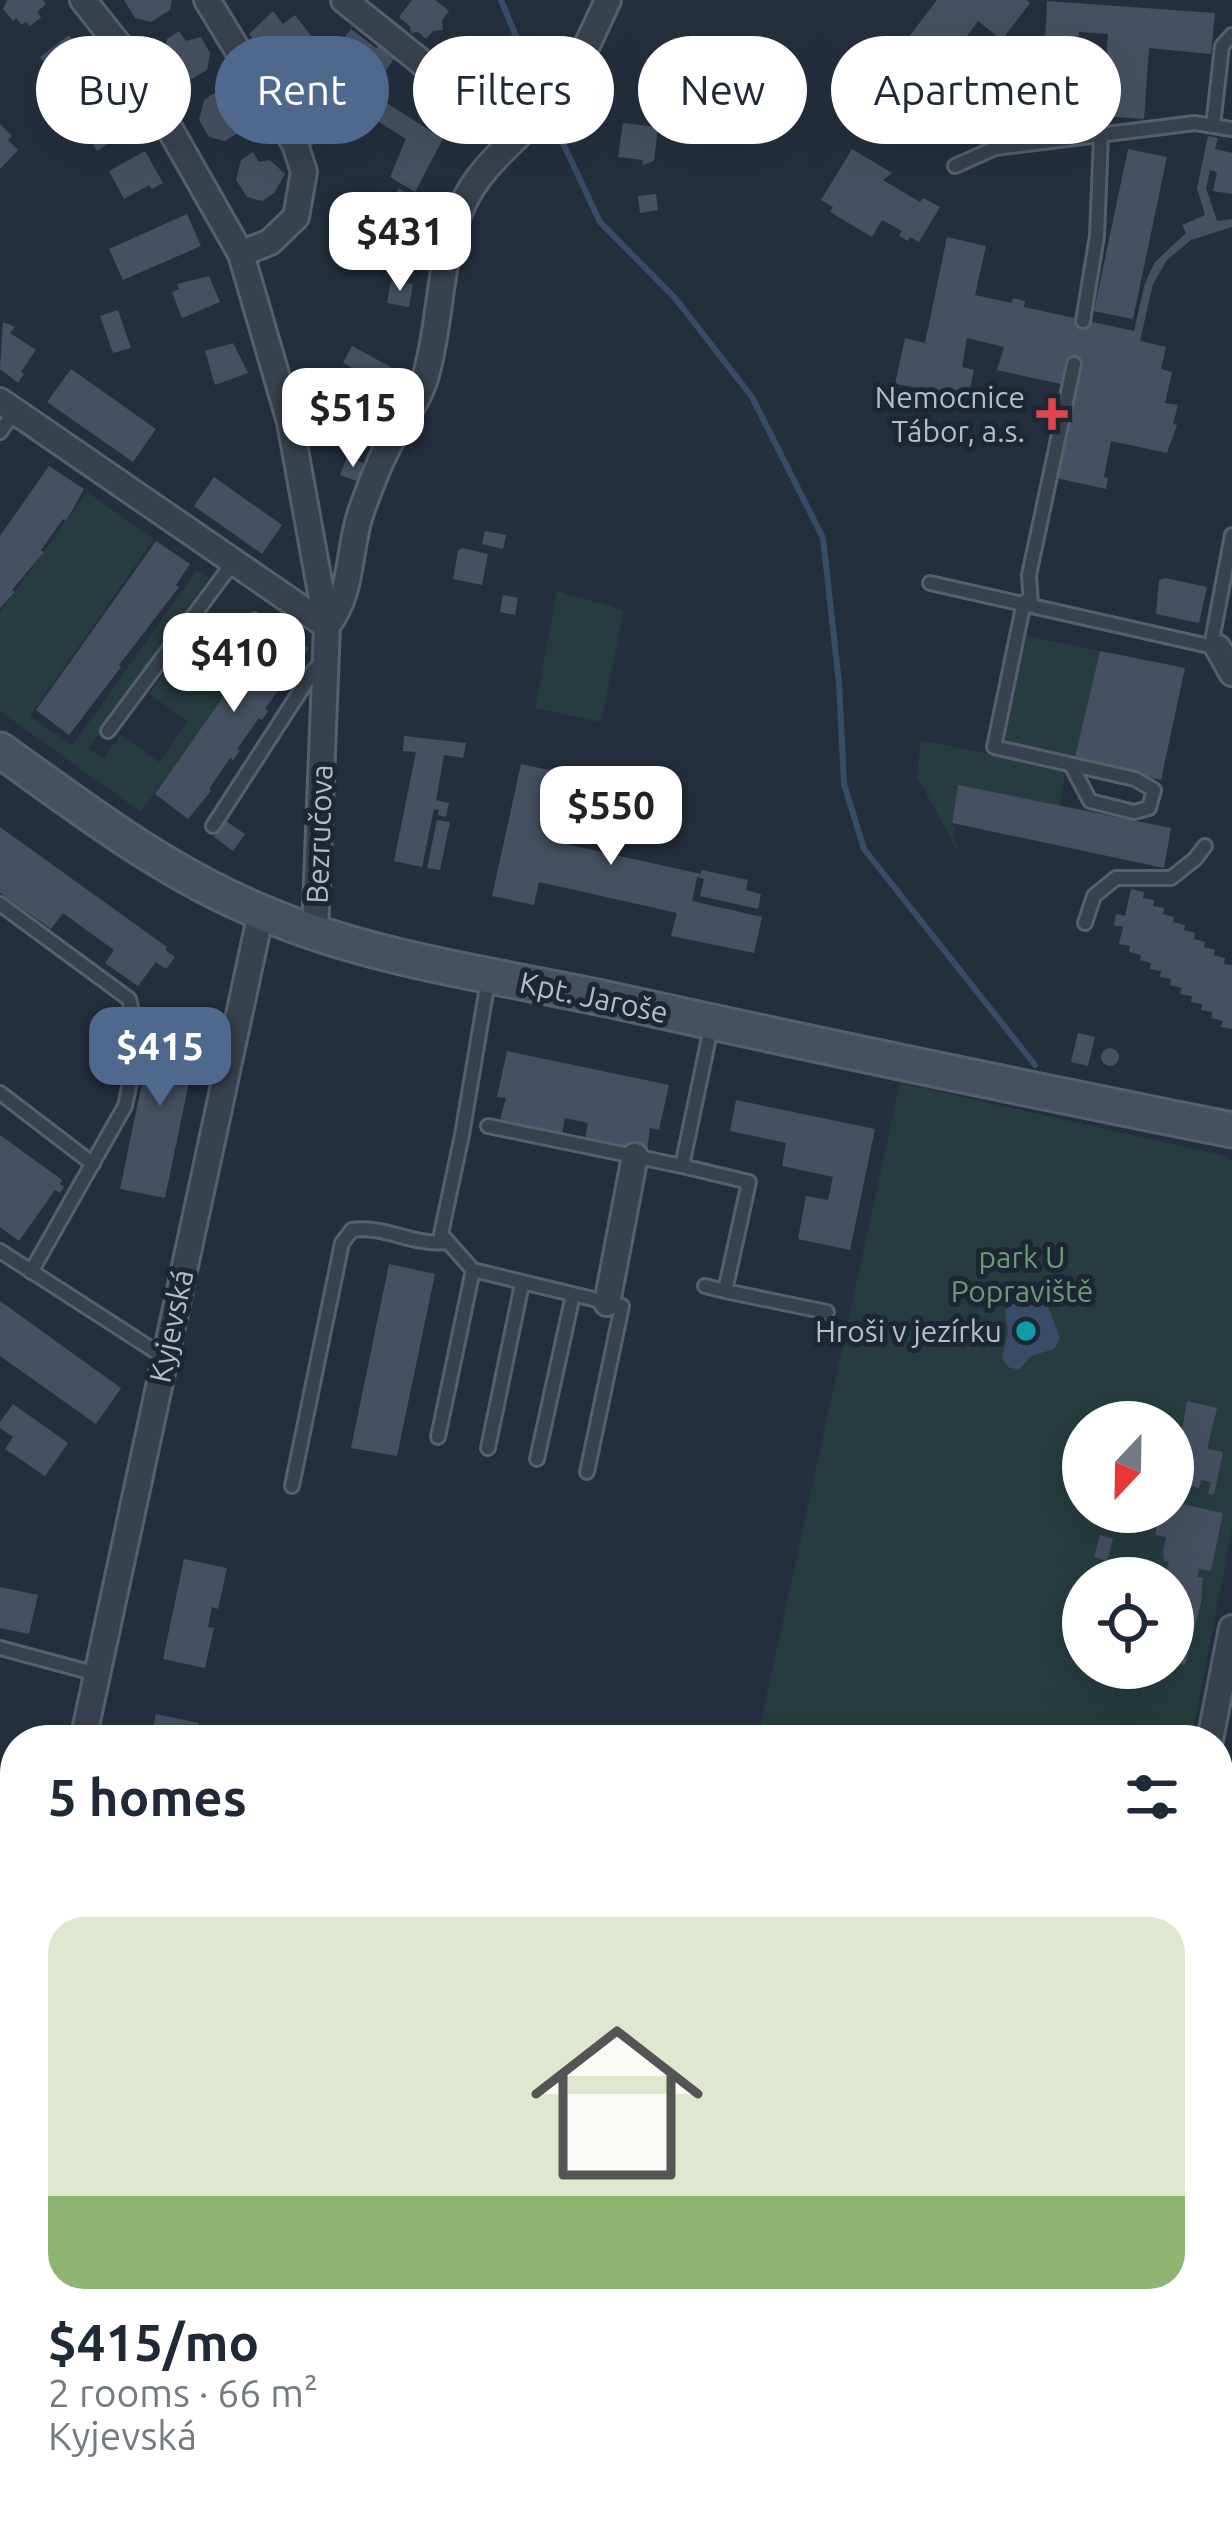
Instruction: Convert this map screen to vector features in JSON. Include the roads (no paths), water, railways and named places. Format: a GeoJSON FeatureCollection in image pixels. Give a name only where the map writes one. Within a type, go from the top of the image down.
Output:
{"type":"FeatureCollection","features":[{"type":"Feature","properties":{"kind":"street","name":"Bezručova"},"geometry":{"type":"LineString","coordinates":[[83,0],[130,59],[241,254],[290,422],[327,626],[315,932]]}},
{"type":"Feature","properties":{"kind":"street"},"geometry":{"type":"LineString","coordinates":[[207,0],[295,144],[304,172],[296,217],[270,242],[241,254]]}},
{"type":"Feature","properties":{"kind":"street"},"geometry":{"type":"LineString","coordinates":[[344,0],[413,55]]}},
{"type":"Feature","properties":{"kind":"street"},"geometry":{"type":"LineString","coordinates":[[591,36],[608,0]]}},
{"type":"Feature","properties":{"kind":"street"},"geometry":{"type":"LineString","coordinates":[[5,415],[327,626],[339,611],[347,588],[358,520],[371,484],[426,376],[450,236],[464,200],[508,144]]}},
{"type":"Feature","properties":{"kind":"street"},"geometry":{"type":"LineString","coordinates":[[1220,648],[1232,673]]}},
{"type":"Feature","properties":{"kind":"street","name":"Kpt. Jaroše"},"geometry":{"type":"LineString","coordinates":[[0,750],[122,837],[261,913],[315,932],[712,1022],[1232,1130]]}},
{"type":"Feature","properties":{"kind":"street","name":"Kyjevská"},"geometry":{"type":"LineString","coordinates":[[86,1725],[261,913]]}},
{"type":"Feature","properties":{"kind":"street"},"geometry":{"type":"LineString","coordinates":[[607,1303],[635,1156]]}},
{"type":"Feature","properties":{"kind":"street"},"geometry":{"type":"LineString","coordinates":[[1213,1725],[1232,1634]]}},
{"type":"Feature","properties":{"kind":"lane"},"geometry":{"type":"LineString","coordinates":[[1213,126],[1222,46],[1232,35]]}},
{"type":"Feature","properties":{"kind":"lane"},"geometry":{"type":"LineString","coordinates":[[1121,133],[1195,123],[1232,129]]}},
{"type":"Feature","properties":{"kind":"lane"},"geometry":{"type":"LineString","coordinates":[[955,166],[995,148],[1030,144]]}},
{"type":"Feature","properties":{"kind":"lane"},"geometry":{"type":"LineString","coordinates":[[1083,321],[1097,236],[1101,144]]}},
{"type":"Feature","properties":{"kind":"lane"},"geometry":{"type":"LineString","coordinates":[[1071,765],[1090,801],[1134,812],[1149,808],[1154,790],[1135,779],[994,747],[1074,364]]}},
{"type":"Feature","properties":{"kind":"lane"},"geometry":{"type":"LineString","coordinates":[[929,583],[1220,648],[1232,535]]}},
{"type":"Feature","properties":{"kind":"lane"},"geometry":{"type":"LineString","coordinates":[[108,731],[232,564]]}},
{"type":"Feature","properties":{"kind":"lane"},"geometry":{"type":"LineString","coordinates":[[213,826],[326,658]]}},
{"type":"Feature","properties":{"kind":"lane"},"geometry":{"type":"LineString","coordinates":[[1085,923],[1094,896],[1116,878],[1171,878],[1195,860],[1204,846]]}},
{"type":"Feature","properties":{"kind":"lane"},"geometry":{"type":"LineString","coordinates":[[0,904],[129,999],[139,1040],[125,1106],[31,1272]]}},
{"type":"Feature","properties":{"kind":"lane"},"geometry":{"type":"LineString","coordinates":[[490,974],[441,1234],[473,1270],[622,1306],[586,1472]]}},
{"type":"Feature","properties":{"kind":"lane"},"geometry":{"type":"LineString","coordinates":[[682,1166],[712,1022]]}},
{"type":"Feature","properties":{"kind":"lane"},"geometry":{"type":"LineString","coordinates":[[0,1093],[93,1164]]}},
{"type":"Feature","properties":{"kind":"lane"},"geometry":{"type":"LineString","coordinates":[[488,1126],[749,1182],[725,1291]]}},
{"type":"Feature","properties":{"kind":"lane"},"geometry":{"type":"LineString","coordinates":[[292,1486],[342,1243],[352,1230],[363,1228],[418,1243],[446,1242]]}},
{"type":"Feature","properties":{"kind":"lane"},"geometry":{"type":"LineString","coordinates":[[0,1251],[165,1357]]}},
{"type":"Feature","properties":{"kind":"lane"},"geometry":{"type":"LineString","coordinates":[[438,1437],[473,1270]]}},
{"type":"Feature","properties":{"kind":"lane"},"geometry":{"type":"LineString","coordinates":[[488,1448],[522,1284]]}},
{"type":"Feature","properties":{"kind":"lane"},"geometry":{"type":"LineString","coordinates":[[705,1286],[827,1312]]}},
{"type":"Feature","properties":{"kind":"lane"},"geometry":{"type":"LineString","coordinates":[[537,1459],[574,1295]]}},
{"type":"Feature","properties":{"kind":"lane"},"geometry":{"type":"LineString","coordinates":[[0,1648],[97,1674]]}},
{"type":"Feature","properties":{"kind":"water"},"geometry":{"type":"Polygon","coordinates":[[[1022,1298],[1047,1304],[1060,1338],[1054,1349],[1031,1356],[1019,1370],[1008,1367],[1002,1358],[1008,1331],[1005,1312],[1022,1298]]]}},
{"type":"Feature","properties":{"kind":"waterway"},"geometry":{"type":"LineString","coordinates":[[501,0],[516,36]]}},
{"type":"Feature","properties":{"kind":"waterway"},"geometry":{"type":"LineString","coordinates":[[563,144],[600,222],[675,298],[752,397],[823,538],[839,683],[844,784],[864,849],[1035,1065]]}},
{"type":"Feature","properties":{"kind":"place","name":"Nemocnice Tábor, a.s."},"geometry":{"type":"Point","coordinates":[1052,414]}},
{"type":"Feature","properties":{"kind":"place","name":"Hroši v jezírku"},"geometry":{"type":"Point","coordinates":[1026,1331]}},
{"type":"Feature","properties":{"kind":"park label","name":"park U Popraviště"},"geometry":{"type":"Point","coordinates":[1022,1274]}}]}
